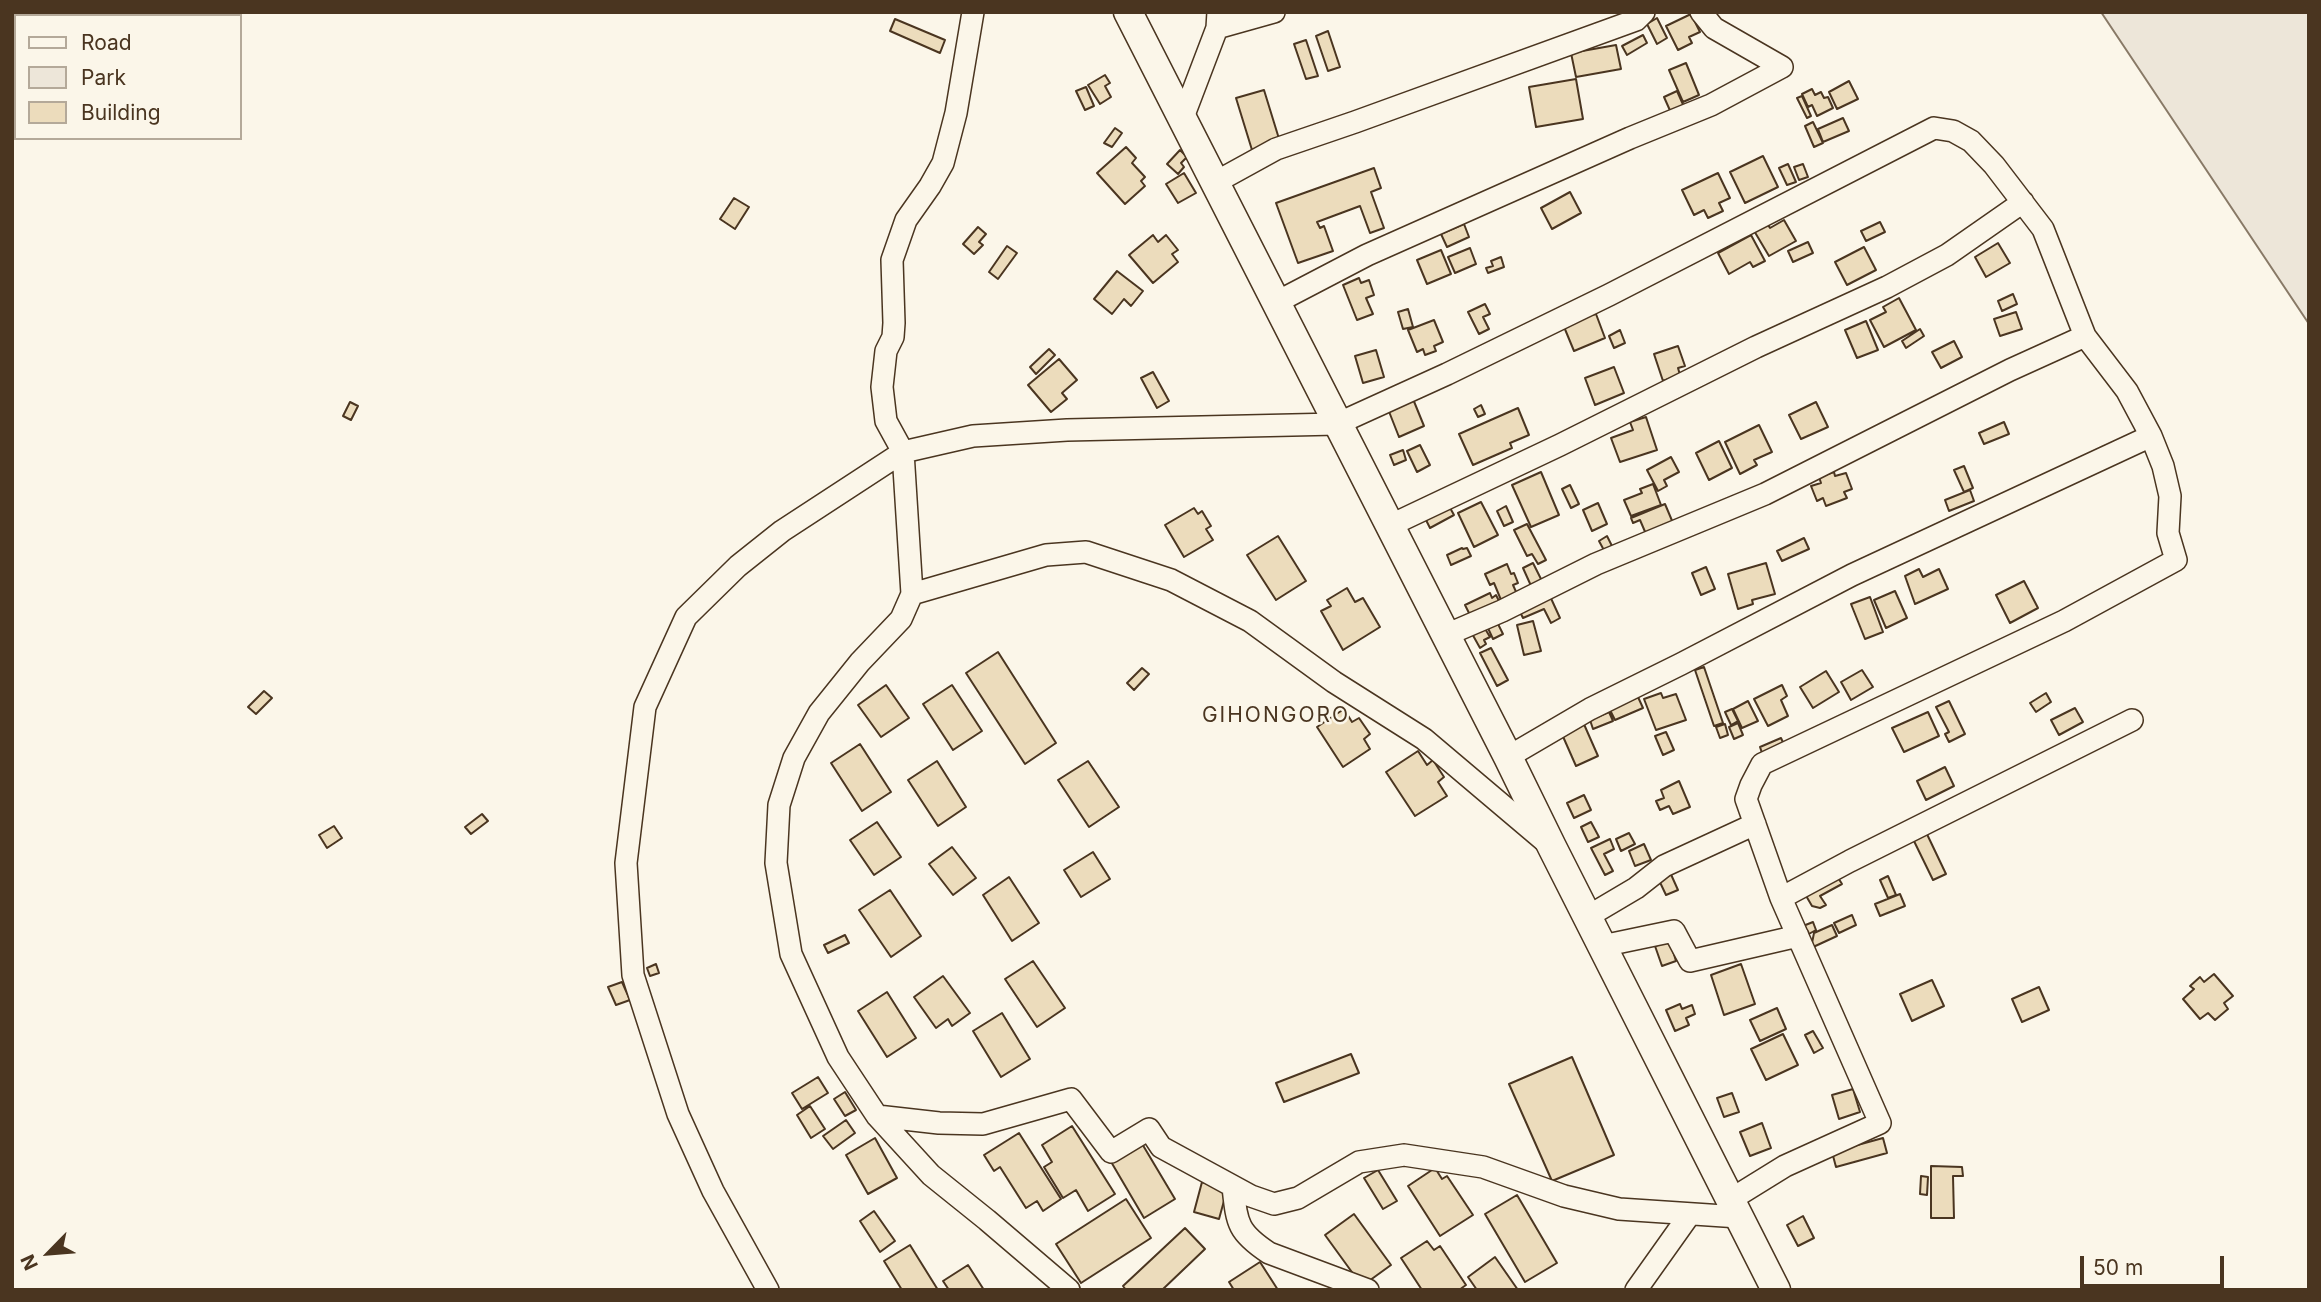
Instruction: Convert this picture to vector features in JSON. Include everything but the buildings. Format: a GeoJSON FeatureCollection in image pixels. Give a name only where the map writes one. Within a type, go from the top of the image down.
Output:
{"type":"FeatureCollection","features":[{"type":"Feature","properties":{"kind":"main road"},"geometry":{"type":"LineString","coordinates":[[1128,12],[1278,302],[1337,424],[1776,1290]]}},
{"type":"Feature","properties":{"kind":"street"},"geometry":{"type":"LineString","coordinates":[[973,12],[956,113],[943,163],[906,220],[892,260],[893,337],[886,351],[882,387],[886,421],[903,452],[912,594],[901,619],[860,662],[819,713],[794,758],[779,805],[776,863],[791,954],[838,1057],[877,1116],[931,1175],[1069,1290]]}},
{"type":"Feature","properties":{"kind":"street"},"geometry":{"type":"LineString","coordinates":[[1182,120],[1218,20],[1274,12]]}},
{"type":"Feature","properties":{"kind":"street"},"geometry":{"type":"LineString","coordinates":[[1216,182],[1276,149],[1636,20],[1644,12]]}},
{"type":"Feature","properties":{"kind":"street"},"geometry":{"type":"LineString","coordinates":[[1278,302],[1367,255],[1630,138],[1711,105],[1782,67],[1714,28],[1701,12]]}},
{"type":"Feature","properties":{"kind":"street"},"geometry":{"type":"LineString","coordinates":[[768,1290],[713,1191],[678,1114],[633,975],[626,863],[645,707],[686,617],[738,566],[782,531],[903,452],[973,436],[1067,430],[1337,424],[1609,295],[1934,128],[1953,131],[1971,141],[1994,165],[2043,229],[2085,335],[2127,391],[2151,436],[2163,466],[2169,496],[2168,533],[2176,559],[2064,621],[1762,764],[1746,799],[1782,898],[1880,1123],[1785,1166],[1734,1209],[1690,1214],[1619,1209],[1564,1196],[1483,1167],[1404,1155],[1359,1162],[1298,1198],[1274,1204],[1233,1187],[1161,1147],[1149,1129],[1111,1152],[1071,1099],[983,1124],[939,1123],[877,1116]]}},
{"type":"Feature","properties":{"kind":"street"},"geometry":{"type":"LineString","coordinates":[[1389,526],[1756,347],[1887,288],[1947,255],[2023,202]]}},
{"type":"Feature","properties":{"kind":"street"},"geometry":{"type":"LineString","coordinates":[[1446,635],[1502,611],[1596,564],[1765,494],[2085,335]]}},
{"type":"Feature","properties":{"kind":"street"},"geometry":{"type":"LineString","coordinates":[[1508,757],[1590,709],[1852,575],[2151,436]]}},
{"type":"Feature","properties":{"kind":"street"},"geometry":{"type":"LineString","coordinates":[[912,594],[1046,555],[1086,552],[1171,580],[1250,621],[1334,682],[1424,739],[1552,847]]}},
{"type":"Feature","properties":{"kind":"street"},"geometry":{"type":"LineString","coordinates":[[1782,898],[1850,861],[2132,720]]}},
{"type":"Feature","properties":{"kind":"street"},"geometry":{"type":"LineString","coordinates":[[1587,917],[1636,888],[1664,866],[1755,824]]}},
{"type":"Feature","properties":{"kind":"street"},"geometry":{"type":"LineString","coordinates":[[1602,946],[1674,931],[1690,961],[1798,936]]}},
{"type":"Feature","properties":{"kind":"street"},"geometry":{"type":"LineString","coordinates":[[1233,1187],[1236,1220],[1260,1247],[1269,1253],[1368,1290]]}},
{"type":"Feature","properties":{"kind":"street"},"geometry":{"type":"LineString","coordinates":[[1636,1290],[1690,1214]]}},
{"type":"Feature","properties":{"kind":"green space"},"geometry":{"type":"Polygon","coordinates":[[[2101,12],[2309,12],[2309,324],[2101,12]]]}},
{"type":"Feature","properties":{"kind":"district","name":"GIHONGORO"},"geometry":{"type":"Point","coordinates":[1276,716]}}]}
